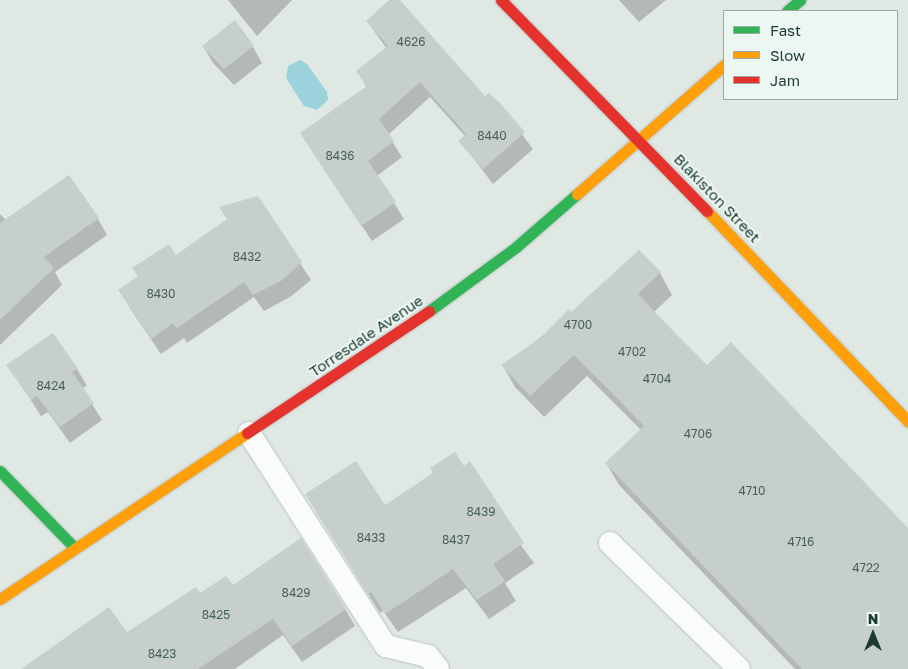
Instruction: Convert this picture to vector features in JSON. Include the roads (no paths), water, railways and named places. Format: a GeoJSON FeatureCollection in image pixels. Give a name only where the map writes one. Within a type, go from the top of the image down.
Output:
{"type":"FeatureCollection","features":[{"type":"Feature","properties":{"kind":"street","name":"Blakiston Street"},"geometry":{"type":"LineString","coordinates":[[501,0],[639,139],[908,420]]}},
{"type":"Feature","properties":{"kind":"street"},"geometry":{"type":"LineString","coordinates":[[788,10],[800,0]]}},
{"type":"Feature","properties":{"kind":"street","name":"Torresdale Avenue"},"geometry":{"type":"LineString","coordinates":[[0,599],[249,433],[481,274],[516,247],[723,66]]}},
{"type":"Feature","properties":{"kind":"street"},"geometry":{"type":"LineString","coordinates":[[0,471],[75,548]]}},
{"type":"Feature","properties":{"kind":"lane"},"geometry":{"type":"LineString","coordinates":[[249,433],[386,646],[428,656],[438,669]]}},
{"type":"Feature","properties":{"kind":"lane"},"geometry":{"type":"LineString","coordinates":[[610,542],[739,669]]}},
{"type":"Feature","properties":{"kind":"water"},"geometry":{"type":"Polygon","coordinates":[[[300,60],[307,64],[327,92],[328,100],[317,110],[304,106],[286,78],[288,66],[300,60]]]}}]}
